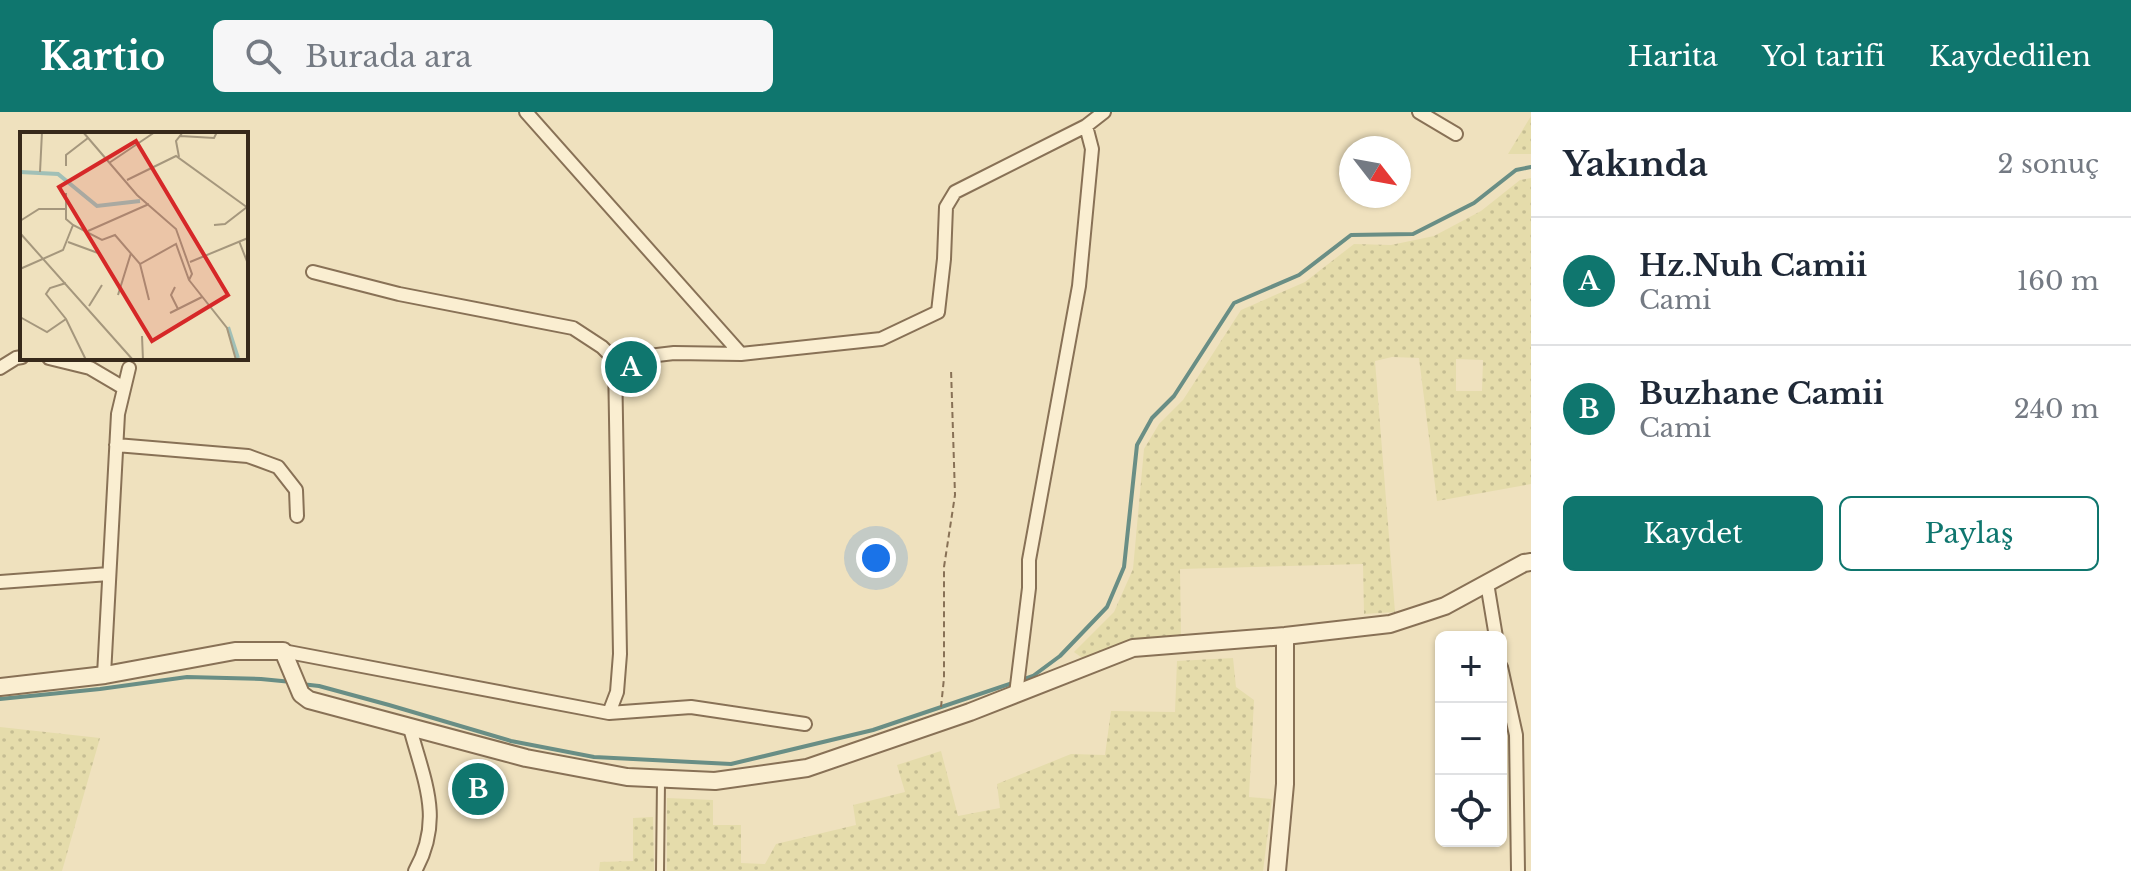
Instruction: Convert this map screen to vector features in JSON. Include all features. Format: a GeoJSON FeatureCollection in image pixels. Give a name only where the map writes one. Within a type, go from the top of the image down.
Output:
{"type":"FeatureCollection","features":[{"type":"Feature","properties":{"kind":"street"},"geometry":{"type":"LineString","coordinates":[[526,112],[741,354]]}},
{"type":"Feature","properties":{"kind":"street"},"geometry":{"type":"LineString","coordinates":[[615,360],[674,353],[741,354],[881,339],[938,312],[946,207],[955,192],[1086,126],[1104,112]]}},
{"type":"Feature","properties":{"kind":"street"},"geometry":{"type":"LineString","coordinates":[[1419,112],[1456,134]]}},
{"type":"Feature","properties":{"kind":"street"},"geometry":{"type":"LineString","coordinates":[[1016,694],[1029,588],[1029,560],[1079,286],[1092,149],[1086,126]]}},
{"type":"Feature","properties":{"kind":"street"},"geometry":{"type":"LineString","coordinates":[[313,272],[399,294],[573,328],[602,347],[615,360],[620,654],[617,692],[609,713]]}},
{"type":"Feature","properties":{"kind":"street"},"geometry":{"type":"LineString","coordinates":[[0,368],[20,357]]}},
{"type":"Feature","properties":{"kind":"street"},"geometry":{"type":"LineString","coordinates":[[57,360],[90,368],[124,388]]}},
{"type":"Feature","properties":{"kind":"street"},"geometry":{"type":"LineString","coordinates":[[104,675],[118,414],[129,368]]}},
{"type":"Feature","properties":{"kind":"street"},"geometry":{"type":"LineString","coordinates":[[116,445],[258,459],[278,467],[296,490],[297,516]]}},
{"type":"Feature","properties":{"kind":"street"},"geometry":{"type":"LineString","coordinates":[[283,651],[301,694],[309,700],[526,758],[627,777],[715,781],[807,768],[1016,694],[1133,648],[1390,624],[1445,606],[1531,562]]}},
{"type":"Feature","properties":{"kind":"street"},"geometry":{"type":"LineString","coordinates":[[0,582],[109,574]]}},
{"type":"Feature","properties":{"kind":"street"},"geometry":{"type":"LineString","coordinates":[[1487,583],[1495,631]]}},
{"type":"Feature","properties":{"kind":"street"},"geometry":{"type":"LineString","coordinates":[[1277,871],[1285,784],[1285,636]]}},
{"type":"Feature","properties":{"kind":"street"},"geometry":{"type":"LineString","coordinates":[[0,687],[104,675],[235,651],[283,651],[609,713],[691,707],[805,724]]}},
{"type":"Feature","properties":{"kind":"street"},"geometry":{"type":"LineString","coordinates":[[1507,694],[1516,735],[1518,871]]}},
{"type":"Feature","properties":{"kind":"street"},"geometry":{"type":"LineString","coordinates":[[410,728],[433,813],[425,855],[415,871]]}},
{"type":"Feature","properties":{"kind":"lane"},"geometry":{"type":"LineString","coordinates":[[660,871],[661,778]]}},
{"type":"Feature","properties":{"kind":"path"},"geometry":{"type":"LineString","coordinates":[[941,713],[944,567],[955,495],[951,369]]}},
{"type":"Feature","properties":{"kind":"shaded area"},"geometry":{"type":"Polygon","coordinates":[[[1531,116],[1531,154],[1508,154],[1531,116]]]}},
{"type":"Feature","properties":{"kind":"shaded area"},"geometry":{"type":"Polygon","coordinates":[[[1531,178],[1531,484],[1437,501],[1419,358],[1392,357],[1375,361],[1395,612],[1364,614],[1363,564],[1180,569],[1181,637],[1085,660],[1074,652],[1114,612],[1133,569],[1144,449],[1159,424],[1183,400],[1241,310],[1305,282],[1354,244],[1391,245],[1434,236],[1481,211],[1520,180],[1531,178]],[[1456,359],[1456,391],[1482,391],[1483,360],[1456,359]]]}},
{"type":"Feature","properties":{"kind":"shaded area"},"geometry":{"type":"Polygon","coordinates":[[[1233,658],[1236,687],[1254,700],[1249,797],[1272,799],[1263,871],[667,871],[667,798],[713,800],[713,825],[741,825],[741,863],[765,864],[776,844],[856,825],[853,805],[905,792],[897,765],[941,751],[958,816],[1000,808],[997,784],[1071,754],[1105,755],[1111,711],[1175,712],[1177,661],[1233,658]]]}},
{"type":"Feature","properties":{"kind":"shaded area"},"geometry":{"type":"Polygon","coordinates":[[[0,727],[100,738],[62,871],[0,871],[0,727]]]}},
{"type":"Feature","properties":{"kind":"shaded area"},"geometry":{"type":"Polygon","coordinates":[[[653,817],[654,871],[599,871],[600,862],[633,861],[633,818],[653,817]]]}},
{"type":"Feature","properties":{"kind":"waterway"},"geometry":{"type":"LineString","coordinates":[[301,684],[319,686],[511,741],[594,757],[731,764],[873,730],[1033,676],[1060,656],[1107,607],[1124,567],[1137,445],[1152,418],[1174,396],[1234,303],[1299,275],[1351,235],[1413,234],[1474,203],[1516,170],[1531,167]]}},
{"type":"Feature","properties":{"kind":"waterway"},"geometry":{"type":"LineString","coordinates":[[0,699],[187,677],[292,682]]}},
{"type":"Feature","properties":{"kind":"place","name":"Hz.Nuh Camii"},"geometry":{"type":"Point","coordinates":[631,367]}},
{"type":"Feature","properties":{"kind":"place","name":"Buzhane Camii"},"geometry":{"type":"Point","coordinates":[478,789]}}]}
